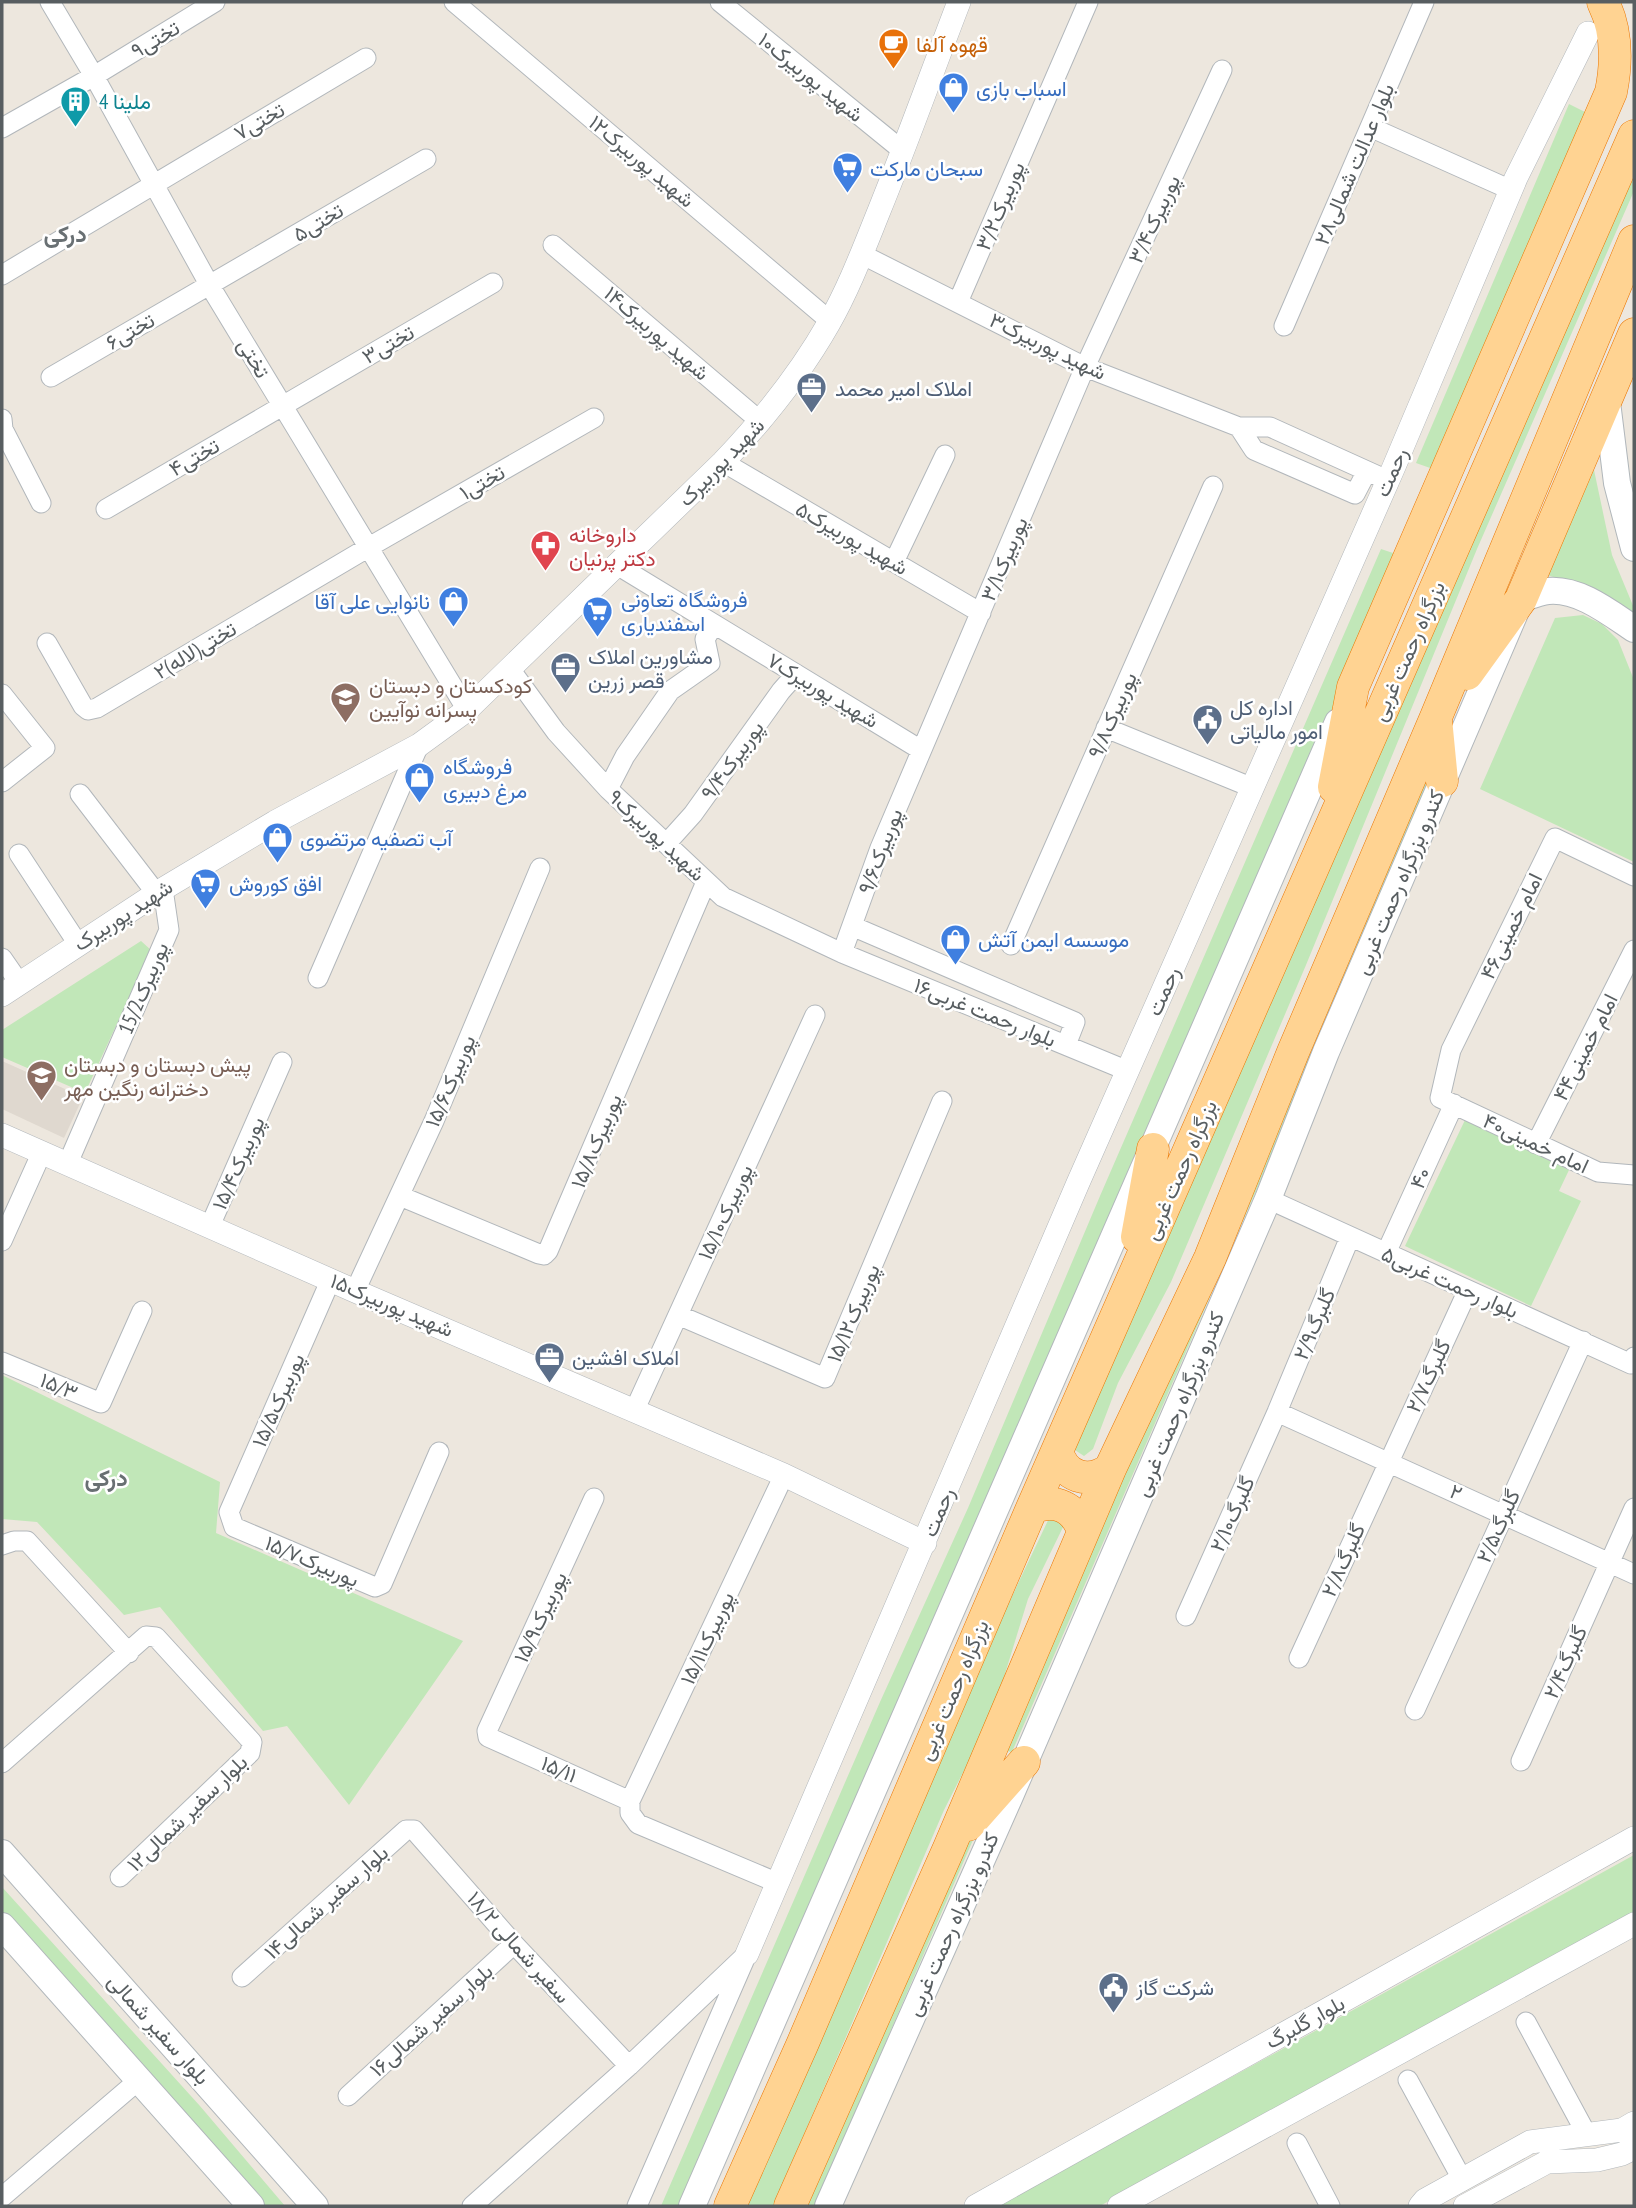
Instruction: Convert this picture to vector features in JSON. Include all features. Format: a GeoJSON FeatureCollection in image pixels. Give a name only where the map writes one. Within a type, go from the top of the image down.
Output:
{"type":"FeatureCollection","features":[{"type":"Feature","properties":{"kind":"highway"},"geometry":{"type":"LineString","coordinates":[[1323,844],[1353,687],[1611,92],[1616,70],[1615,41],[1603,2]]}},
{"type":"Feature","properties":{"kind":"highway","name":"بزرگراه رحمت غربی"},"geometry":{"type":"LineString","coordinates":[[730,2205],[802,2045],[1128,1288],[1634,136]]}},
{"type":"Feature","properties":{"kind":"highway"},"geometry":{"type":"LineString","coordinates":[[790,2206],[949,1847],[1110,1469],[1210,1258],[1293,1052],[1634,241]]}},
{"type":"Feature","properties":{"kind":"highway"},"geometry":{"type":"LineString","coordinates":[[1442,781],[1436,717],[1521,599],[1634,334]]}},
{"type":"Feature","properties":{"kind":"highway"},"geometry":{"type":"LineString","coordinates":[[1128,1288],[1153,1149]]}},
{"type":"Feature","properties":{"kind":"highway"},"geometry":{"type":"LineString","coordinates":[[1057,1451],[1065,1469],[1082,1478],[1093,1478],[1110,1469]]}},
{"type":"Feature","properties":{"kind":"highway"},"geometry":{"type":"LineString","coordinates":[[1032,1508],[1042,1503],[1063,1506],[1079,1520],[1083,1531]]}},
{"type":"Feature","properties":{"kind":"highway"},"geometry":{"type":"LineString","coordinates":[[949,1847],[1024,1762]]}},
{"type":"Feature","properties":{"kind":"main road"},"geometry":{"type":"LineString","coordinates":[[1607,401],[1616,483],[1634,548]]}},
{"type":"Feature","properties":{"kind":"main road"},"geometry":{"type":"LineString","coordinates":[[1521,599],[1546,591],[1562,590],[1609,612],[1634,629]]}},
{"type":"Feature","properties":{"kind":"main road","name":"کندرو بزرگراه رحمت غربی"},"geometry":{"type":"LineString","coordinates":[[828,2206],[1268,1199],[1326,1052],[1521,599]]}},
{"type":"Feature","properties":{"kind":"main road"},"geometry":{"type":"LineString","coordinates":[[692,2206],[1353,687]]}},
{"type":"Feature","properties":{"kind":"main road","name":"بلوار سفیر شمالی"},"geometry":{"type":"LineString","coordinates":[[2,1853],[315,2206]]}},
{"type":"Feature","properties":{"kind":"main road"},"geometry":{"type":"LineString","coordinates":[[2,1926],[251,2206]]}},
{"type":"Feature","properties":{"kind":"street","name":"تختی"},"geometry":{"type":"LineString","coordinates":[[50,2],[210,286],[467,710]]}},
{"type":"Feature","properties":{"kind":"street","name":"تختی۹"},"geometry":{"type":"LineString","coordinates":[[2,128],[215,2]]}},
{"type":"Feature","properties":{"kind":"street","name":"شهید پوربیرک۱۲"},"geometry":{"type":"LineString","coordinates":[[454,2],[830,321]]}},
{"type":"Feature","properties":{"kind":"street","name":"شهید پوربیرک۱۰"},"geometry":{"type":"LineString","coordinates":[[720,2],[903,151]]}},
{"type":"Feature","properties":{"kind":"street","name":"شهید پوربیرک"},"geometry":{"type":"LineString","coordinates":[[11,989],[159,891],[275,822],[419,745],[467,710],[723,462],[761,422],[806,360],[830,321],[903,151],[959,2]]}},
{"type":"Feature","properties":{"kind":"street","name":"پوربیرک۳/۲"},"geometry":{"type":"LineString","coordinates":[[958,302],[1088,2]]}},
{"type":"Feature","properties":{"kind":"street","name":"بلوار عدالت شمالی۲۸"},"geometry":{"type":"LineString","coordinates":[[1284,326],[1424,2]]}},
{"type":"Feature","properties":{"kind":"street","name":"رحمت"},"geometry":{"type":"LineString","coordinates":[[747,1954],[1078,1183],[1253,788],[1377,476],[1588,33]]}},
{"type":"Feature","properties":{"kind":"street","name":"تختی۷"},"geometry":{"type":"LineString","coordinates":[[2,275],[152,183],[366,58]]}},
{"type":"Feature","properties":{"kind":"street","name":"پوربیرک۳/۴"},"geometry":{"type":"LineString","coordinates":[[1085,367],[1222,70]]}},
{"type":"Feature","properties":{"kind":"street"},"geometry":{"type":"LineString","coordinates":[[1370,127],[1511,190]]}},
{"type":"Feature","properties":{"kind":"street","name":"تختی۵"},"geometry":{"type":"LineString","coordinates":[[210,286],[426,159]]}},
{"type":"Feature","properties":{"kind":"street","name":"شهید پوربیرک۱۴"},"geometry":{"type":"LineString","coordinates":[[553,244],[761,422]]}},
{"type":"Feature","properties":{"kind":"street","name":"شهید پوربیرک۳"},"geometry":{"type":"LineString","coordinates":[[861,254],[1085,367],[1239,427]]}},
{"type":"Feature","properties":{"kind":"street","name":"تختی۳"},"geometry":{"type":"LineString","coordinates":[[283,406],[492,283]]}},
{"type":"Feature","properties":{"kind":"street","name":"تختی۶"},"geometry":{"type":"LineString","coordinates":[[51,377],[210,286]]}},
{"type":"Feature","properties":{"kind":"street","name":"پوربیرک۳/۱"},"geometry":{"type":"LineString","coordinates":[[921,750],[1085,367]]}},
{"type":"Feature","properties":{"kind":"street","name":"تختی۴"},"geometry":{"type":"LineString","coordinates":[[106,509],[283,406]]}},
{"type":"Feature","properties":{"kind":"street","name":"تختی۱"},"geometry":{"type":"LineString","coordinates":[[369,547],[594,418]]}},
{"type":"Feature","properties":{"kind":"street"},"geometry":{"type":"LineString","coordinates":[[2,426],[41,503]]}},
{"type":"Feature","properties":{"kind":"street"},"geometry":{"type":"LineString","coordinates":[[1239,427],[1270,427],[1377,476],[1355,494],[1254,450],[1239,427]]}},
{"type":"Feature","properties":{"kind":"street"},"geometry":{"type":"LineString","coordinates":[[894,562],[945,455]]}},
{"type":"Feature","properties":{"kind":"street","name":"شهید پوربیرک۵"},"geometry":{"type":"LineString","coordinates":[[723,462],[981,613]]}},
{"type":"Feature","properties":{"kind":"street","name":"پوربیرک۹/۸"},"geometry":{"type":"LineString","coordinates":[[1011,945],[1213,486]]}},
{"type":"Feature","properties":{"kind":"street","name":"۲تختی(لاله)"},"geometry":{"type":"LineString","coordinates":[[47,643],[83,706],[88,710],[97,708],[369,547]]}},
{"type":"Feature","properties":{"kind":"street","name":"شهید پوربیرک۷"},"geometry":{"type":"LineString","coordinates":[[617,565],[921,750]]}},
{"type":"Feature","properties":{"kind":"street"},"geometry":{"type":"LineString","coordinates":[[608,789],[625,756],[670,691],[710,663],[705,639],[714,624]]}},
{"type":"Feature","properties":{"kind":"street","name":"شهید پوربیرک۹"},"geometry":{"type":"LineString","coordinates":[[510,669],[556,732],[608,789],[723,897],[842,953]]}},
{"type":"Feature","properties":{"kind":"street","name":"پوربیرک۹/۴"},"geometry":{"type":"LineString","coordinates":[[666,844],[693,814],[796,674]]}},
{"type":"Feature","properties":{"kind":"street"},"geometry":{"type":"LineString","coordinates":[[2,694],[45,748],[2,782]]}},
{"type":"Feature","properties":{"kind":"street"},"geometry":{"type":"LineString","coordinates":[[1106,728],[1253,788]]}},
{"type":"Feature","properties":{"kind":"street"},"geometry":{"type":"LineString","coordinates":[[318,978],[419,745]]}},
{"type":"Feature","properties":{"kind":"street","name":"پوربیرک۹/۶"},"geometry":{"type":"LineString","coordinates":[[842,953],[880,848],[921,750]]}},
{"type":"Feature","properties":{"kind":"street"},"geometry":{"type":"LineString","coordinates":[[80,794],[159,891]]}},
{"type":"Feature","properties":{"kind":"street","name":"امام خمینی۴۶"},"geometry":{"type":"LineString","coordinates":[[1447,1101],[1451,1050],[1555,838],[1634,876]]}},
{"type":"Feature","properties":{"kind":"street"},"geometry":{"type":"LineString","coordinates":[[19,854],[78,944]]}},
{"type":"Feature","properties":{"kind":"street","name":"پوربیرک۱۵/۶"},"geometry":{"type":"LineString","coordinates":[[355,1291],[400,1196],[540,868]]}},
{"type":"Feature","properties":{"kind":"street","name":"پوربیرک۱۵/۸"},"geometry":{"type":"LineString","coordinates":[[400,1196],[539,1254],[544,1255],[548,1251],[706,882]]}},
{"type":"Feature","properties":{"kind":"street","name":"پوربیرک15/2"},"geometry":{"type":"LineString","coordinates":[[68,1163],[169,930],[159,891]]}},
{"type":"Feature","properties":{"kind":"street"},"geometry":{"type":"LineString","coordinates":[[852,926],[1075,1022],[1066,1045]]}},
{"type":"Feature","properties":{"kind":"street","name":"۴۴امام خمینی"},"geometry":{"type":"LineString","coordinates":[[1535,1144],[1634,950]]}},
{"type":"Feature","properties":{"kind":"street","name":"بلوار رحمت غربی۱۶"},"geometry":{"type":"LineString","coordinates":[[842,953],[1128,1071]]}},
{"type":"Feature","properties":{"kind":"street"},"geometry":{"type":"LineString","coordinates":[[2,958],[11,989]]}},
{"type":"Feature","properties":{"kind":"street","name":"پوربیرک۱۵/۱۰"},"geometry":{"type":"LineString","coordinates":[[635,1409],[816,1015]]}},
{"type":"Feature","properties":{"kind":"street","name":"پوربیرک۱۵/۴"},"geometry":{"type":"LineString","coordinates":[[210,1226],[282,1062]]}},
{"type":"Feature","properties":{"kind":"street","name":"پوربیرک۱۵/۱۲"},"geometry":{"type":"LineString","coordinates":[[678,1315],[825,1378],[942,1101]]}},
{"type":"Feature","properties":{"kind":"street","name":"امام خمینی۴۰"},"geometry":{"type":"LineString","coordinates":[[1447,1101],[1598,1172],[1634,1175]]}},
{"type":"Feature","properties":{"kind":"street","name":"۴۰"},"geometry":{"type":"LineString","coordinates":[[1386,1253],[1447,1101]]}},
{"type":"Feature","properties":{"kind":"street","name":"شهید پوربیرک۱۵"},"geometry":{"type":"LineString","coordinates":[[2,1135],[355,1291],[635,1409],[783,1475],[925,1543]]}},
{"type":"Feature","properties":{"kind":"street"},"geometry":{"type":"LineString","coordinates":[[2,1241],[42,1152]]}},
{"type":"Feature","properties":{"kind":"street","name":"بلوار رحمت غربی۵"},"geometry":{"type":"LineString","coordinates":[[1268,1199],[1583,1342],[1633,1361]]}},
{"type":"Feature","properties":{"kind":"street","name":"گلبرگ۲/۹"},"geometry":{"type":"LineString","coordinates":[[1278,1412],[1350,1237]]}},
{"type":"Feature","properties":{"kind":"street","name":"پوربیرک۱۵/۵"},"geometry":{"type":"LineString","coordinates":[[230,1521],[229,1512],[331,1279]]}},
{"type":"Feature","properties":{"kind":"street","name":"گلبرگ۲/۷"},"geometry":{"type":"LineString","coordinates":[[1388,1462],[1468,1290]]}},
{"type":"Feature","properties":{"kind":"street","name":"۱۵/۳"},"geometry":{"type":"LineString","coordinates":[[2,1362],[101,1403],[142,1311]]}},
{"type":"Feature","properties":{"kind":"street","name":"گلبرگ۲/۵"},"geometry":{"type":"LineString","coordinates":[[1415,1710],[1583,1342]]}},
{"type":"Feature","properties":{"kind":"street","name":"۲"},"geometry":{"type":"LineString","coordinates":[[1278,1412],[1634,1574]]}},
{"type":"Feature","properties":{"kind":"street","name":"گلبرگ۲/۱۰"},"geometry":{"type":"LineString","coordinates":[[1186,1616],[1278,1412]]}},
{"type":"Feature","properties":{"kind":"street","name":"پوربیرک۱۵/۷"},"geometry":{"type":"LineString","coordinates":[[230,1521],[234,1527],[375,1587],[382,1584],[439,1452]]}},
{"type":"Feature","properties":{"kind":"street","name":"گلبرگ۲/۸"},"geometry":{"type":"LineString","coordinates":[[1299,1658],[1388,1462]]}},
{"type":"Feature","properties":{"kind":"street","name":"پوربیرک۱۵/۱۱"},"geometry":{"type":"LineString","coordinates":[[631,1801],[783,1475]]}},
{"type":"Feature","properties":{"kind":"street","name":"پوربیرک۱۵/۹"},"geometry":{"type":"LineString","coordinates":[[488,1737],[487,1731],[594,1498]]}},
{"type":"Feature","properties":{"kind":"street","name":"گلبرگ۲/۴"},"geometry":{"type":"LineString","coordinates":[[1521,1761],[1634,1508]]}},
{"type":"Feature","properties":{"kind":"street"},"geometry":{"type":"LineString","coordinates":[[2,1545],[27,1541],[129,1653],[2,1763]]}},
{"type":"Feature","properties":{"kind":"street","name":"بلوار سفیر شمالی۱۲"},"geometry":{"type":"LineString","coordinates":[[120,1877],[250,1753],[252,1748],[252,1742],[156,1637],[146,1636],[129,1653]]}},
{"type":"Feature","properties":{"kind":"street","name":"۱۵/۱۱"},"geometry":{"type":"LineString","coordinates":[[488,1737],[631,1801]]}},
{"type":"Feature","properties":{"kind":"street"},"geometry":{"type":"LineString","coordinates":[[631,1801],[630,1813],[638,1824],[778,1884]]}},
{"type":"Feature","properties":{"kind":"street","name":"سفیر شمالی ۱۸/۲"},"geometry":{"type":"LineString","coordinates":[[410,1829],[414,1829],[514,1944],[629,2067]]}},
{"type":"Feature","properties":{"kind":"street","name":"بلوار سفیر شمالی۱۴"},"geometry":{"type":"LineString","coordinates":[[242,1977],[410,1829]]}},
{"type":"Feature","properties":{"kind":"street","name":"بلوار گلبرگ"},"geometry":{"type":"LineString","coordinates":[[976,2206],[1634,1838]]}},
{"type":"Feature","properties":{"kind":"street"},"geometry":{"type":"LineString","coordinates":[[1119,2206],[1634,1924]]}},
{"type":"Feature","properties":{"kind":"street","name":"بلوار سفیر شمالی۱۶"},"geometry":{"type":"LineString","coordinates":[[348,2096],[514,1944]]}},
{"type":"Feature","properties":{"kind":"street"},"geometry":{"type":"LineString","coordinates":[[472,2206],[629,2067],[747,1954]]}},
{"type":"Feature","properties":{"kind":"street"},"geometry":{"type":"LineString","coordinates":[[637,2206],[747,1954]]}},
{"type":"Feature","properties":{"kind":"street"},"geometry":{"type":"LineString","coordinates":[[1526,2021],[1587,2135]]}},
{"type":"Feature","properties":{"kind":"street"},"geometry":{"type":"LineString","coordinates":[[2,2197],[140,2079]]}},
{"type":"Feature","properties":{"kind":"street"},"geometry":{"type":"LineString","coordinates":[[1408,2080],[1462,2179]]}},
{"type":"Feature","properties":{"kind":"street"},"geometry":{"type":"LineString","coordinates":[[1420,2206],[1425,2200],[1530,2141],[1622,2130],[1634,2123]]}},
{"type":"Feature","properties":{"kind":"street"},"geometry":{"type":"LineString","coordinates":[[1297,2143],[1330,2206]]}},
{"type":"Feature","properties":{"kind":"street"},"geometry":{"type":"LineString","coordinates":[[1465,2206],[1547,2162],[1597,2160],[1634,2148]]}},
{"type":"Feature","properties":{"kind":"shaded area","name":"پیش دبستان و دبستان دخترانه رنگین مهر"},"geometry":{"type":"Polygon","coordinates":[[[2,1061],[83,1097],[64,1138],[2,1109],[2,1061]]]}},
{"type":"Feature","properties":{"kind":"green space"},"geometry":{"type":"Polygon","coordinates":[[[1569,104],[1585,112],[1433,469],[1416,463],[1569,104]]]}},
{"type":"Feature","properties":{"kind":"green space"},"geometry":{"type":"Polygon","coordinates":[[[1634,156],[1634,191],[1477,549],[1306,965],[1171,1282],[1118,1383],[1093,1449],[1084,1456],[1075,1450],[1078,1435],[1634,156]]]}},
{"type":"Feature","properties":{"kind":"green space"},"geometry":{"type":"Polygon","coordinates":[[[1594,470],[1612,555],[1634,608],[1634,615],[1598,591],[1547,575],[1594,470]]]}},
{"type":"Feature","properties":{"kind":"green space"},"geometry":{"type":"Polygon","coordinates":[[[1381,549],[1399,555],[686,2206],[661,2206],[880,1702],[968,1508],[1100,1196],[1381,549]]]}},
{"type":"Feature","properties":{"kind":"green space"},"geometry":{"type":"Polygon","coordinates":[[[1583,615],[1602,624],[1618,640],[1634,680],[1634,862],[1480,789],[1555,618],[1583,615]]]}},
{"type":"Feature","properties":{"kind":"green space"},"geometry":{"type":"Polygon","coordinates":[[[1432,772],[1316,1053],[1012,1752],[1006,1751],[1088,1549],[1419,795],[1432,772]]]}},
{"type":"Feature","properties":{"kind":"green space"},"geometry":{"type":"Polygon","coordinates":[[[141,941],[151,950],[85,1093],[2,1057],[2,1030],[141,941]]]}},
{"type":"Feature","properties":{"kind":"green space"},"geometry":{"type":"Polygon","coordinates":[[[1465,1120],[1569,1170],[1559,1191],[1581,1201],[1531,1306],[1405,1246],[1465,1120]]]}},
{"type":"Feature","properties":{"kind":"green space"},"geometry":{"type":"Polygon","coordinates":[[[2,1375],[220,1482],[216,1533],[463,1641],[349,1805],[287,1726],[263,1731],[160,1607],[124,1615],[37,1522],[2,1519],[2,1375]]]}},
{"type":"Feature","properties":{"kind":"green space"},"geometry":{"type":"Polygon","coordinates":[[[1052,1512],[1065,1523],[1028,1599],[1004,1677],[979,1741],[944,1810],[773,2206],[741,2206],[940,1748],[1052,1512]]]}},
{"type":"Feature","properties":{"kind":"green space"},"geometry":{"type":"Polygon","coordinates":[[[982,1819],[815,2206],[807,2206],[965,1841],[982,1819]]]}},
{"type":"Feature","properties":{"kind":"green space"},"geometry":{"type":"Polygon","coordinates":[[[1634,1855],[1634,1913],[1363,2059],[1100,2206],[998,2206],[1634,1855]]]}},
{"type":"Feature","properties":{"kind":"green space"},"geometry":{"type":"Polygon","coordinates":[[[2,1887],[200,2106],[285,2206],[262,2206],[2,1914],[2,1887]]]}},
{"type":"Feature","properties":{"kind":"place","name":"قهوه آلفا"},"geometry":{"type":"Point","coordinates":[893,71]}},
{"type":"Feature","properties":{"kind":"place","name":"اسباب بازی"},"geometry":{"type":"Point","coordinates":[953,115]}},
{"type":"Feature","properties":{"kind":"place","name":"ملینا 4"},"geometry":{"type":"Point","coordinates":[76,128]}},
{"type":"Feature","properties":{"kind":"place","name":"سبحان مارکت"},"geometry":{"type":"Point","coordinates":[847,195]}},
{"type":"Feature","properties":{"kind":"place","name":"املاک امیر محمد"},"geometry":{"type":"Point","coordinates":[812,415]}},
{"type":"Feature","properties":{"kind":"place","name":"داروخانه دکتر پرنیان"},"geometry":{"type":"Point","coordinates":[546,573]}},
{"type":"Feature","properties":{"kind":"place","name":"نانوایی علی آقا"},"geometry":{"type":"Point","coordinates":[453,628]}},
{"type":"Feature","properties":{"kind":"place","name":"فروشگاه تعاونی اسفندیاری"},"geometry":{"type":"Point","coordinates":[598,638]}},
{"type":"Feature","properties":{"kind":"place","name":"مشاورین املاک قصر زرین"},"geometry":{"type":"Point","coordinates":[565,695]}},
{"type":"Feature","properties":{"kind":"place","name":"کودکستان و دبستان پسرانه نوآیین"},"geometry":{"type":"Point","coordinates":[346,724]}},
{"type":"Feature","properties":{"kind":"place","name":"اداره کل امور مالیاتی"},"geometry":{"type":"Point","coordinates":[1207,746]}},
{"type":"Feature","properties":{"kind":"place","name":"فروشگاه مرغ دبیری"},"geometry":{"type":"Point","coordinates":[420,805]}},
{"type":"Feature","properties":{"kind":"place","name":"آب تصفیه مرتضوی"},"geometry":{"type":"Point","coordinates":[277,865]}},
{"type":"Feature","properties":{"kind":"place","name":"افق کوروش"},"geometry":{"type":"Point","coordinates":[206,910]}},
{"type":"Feature","properties":{"kind":"place","name":"موسسه ایمن آتش"},"geometry":{"type":"Point","coordinates":[955,966]}},
{"type":"Feature","properties":{"kind":"place","name":"پیش دبستان و دبستان دخترانه رنگین مهر"},"geometry":{"type":"Point","coordinates":[41,1103]}},
{"type":"Feature","properties":{"kind":"place","name":"املاک افشین"},"geometry":{"type":"Point","coordinates":[549,1384]}},
{"type":"Feature","properties":{"kind":"place","name":"شرکت گاز"},"geometry":{"type":"Point","coordinates":[1113,2014]}},
{"type":"Feature","properties":{"kind":"district","name":"درکی"},"geometry":{"type":"Point","coordinates":[65,233]}},
{"type":"Feature","properties":{"kind":"district","name":"درکی"},"geometry":{"type":"Point","coordinates":[106,1477]}}]}
